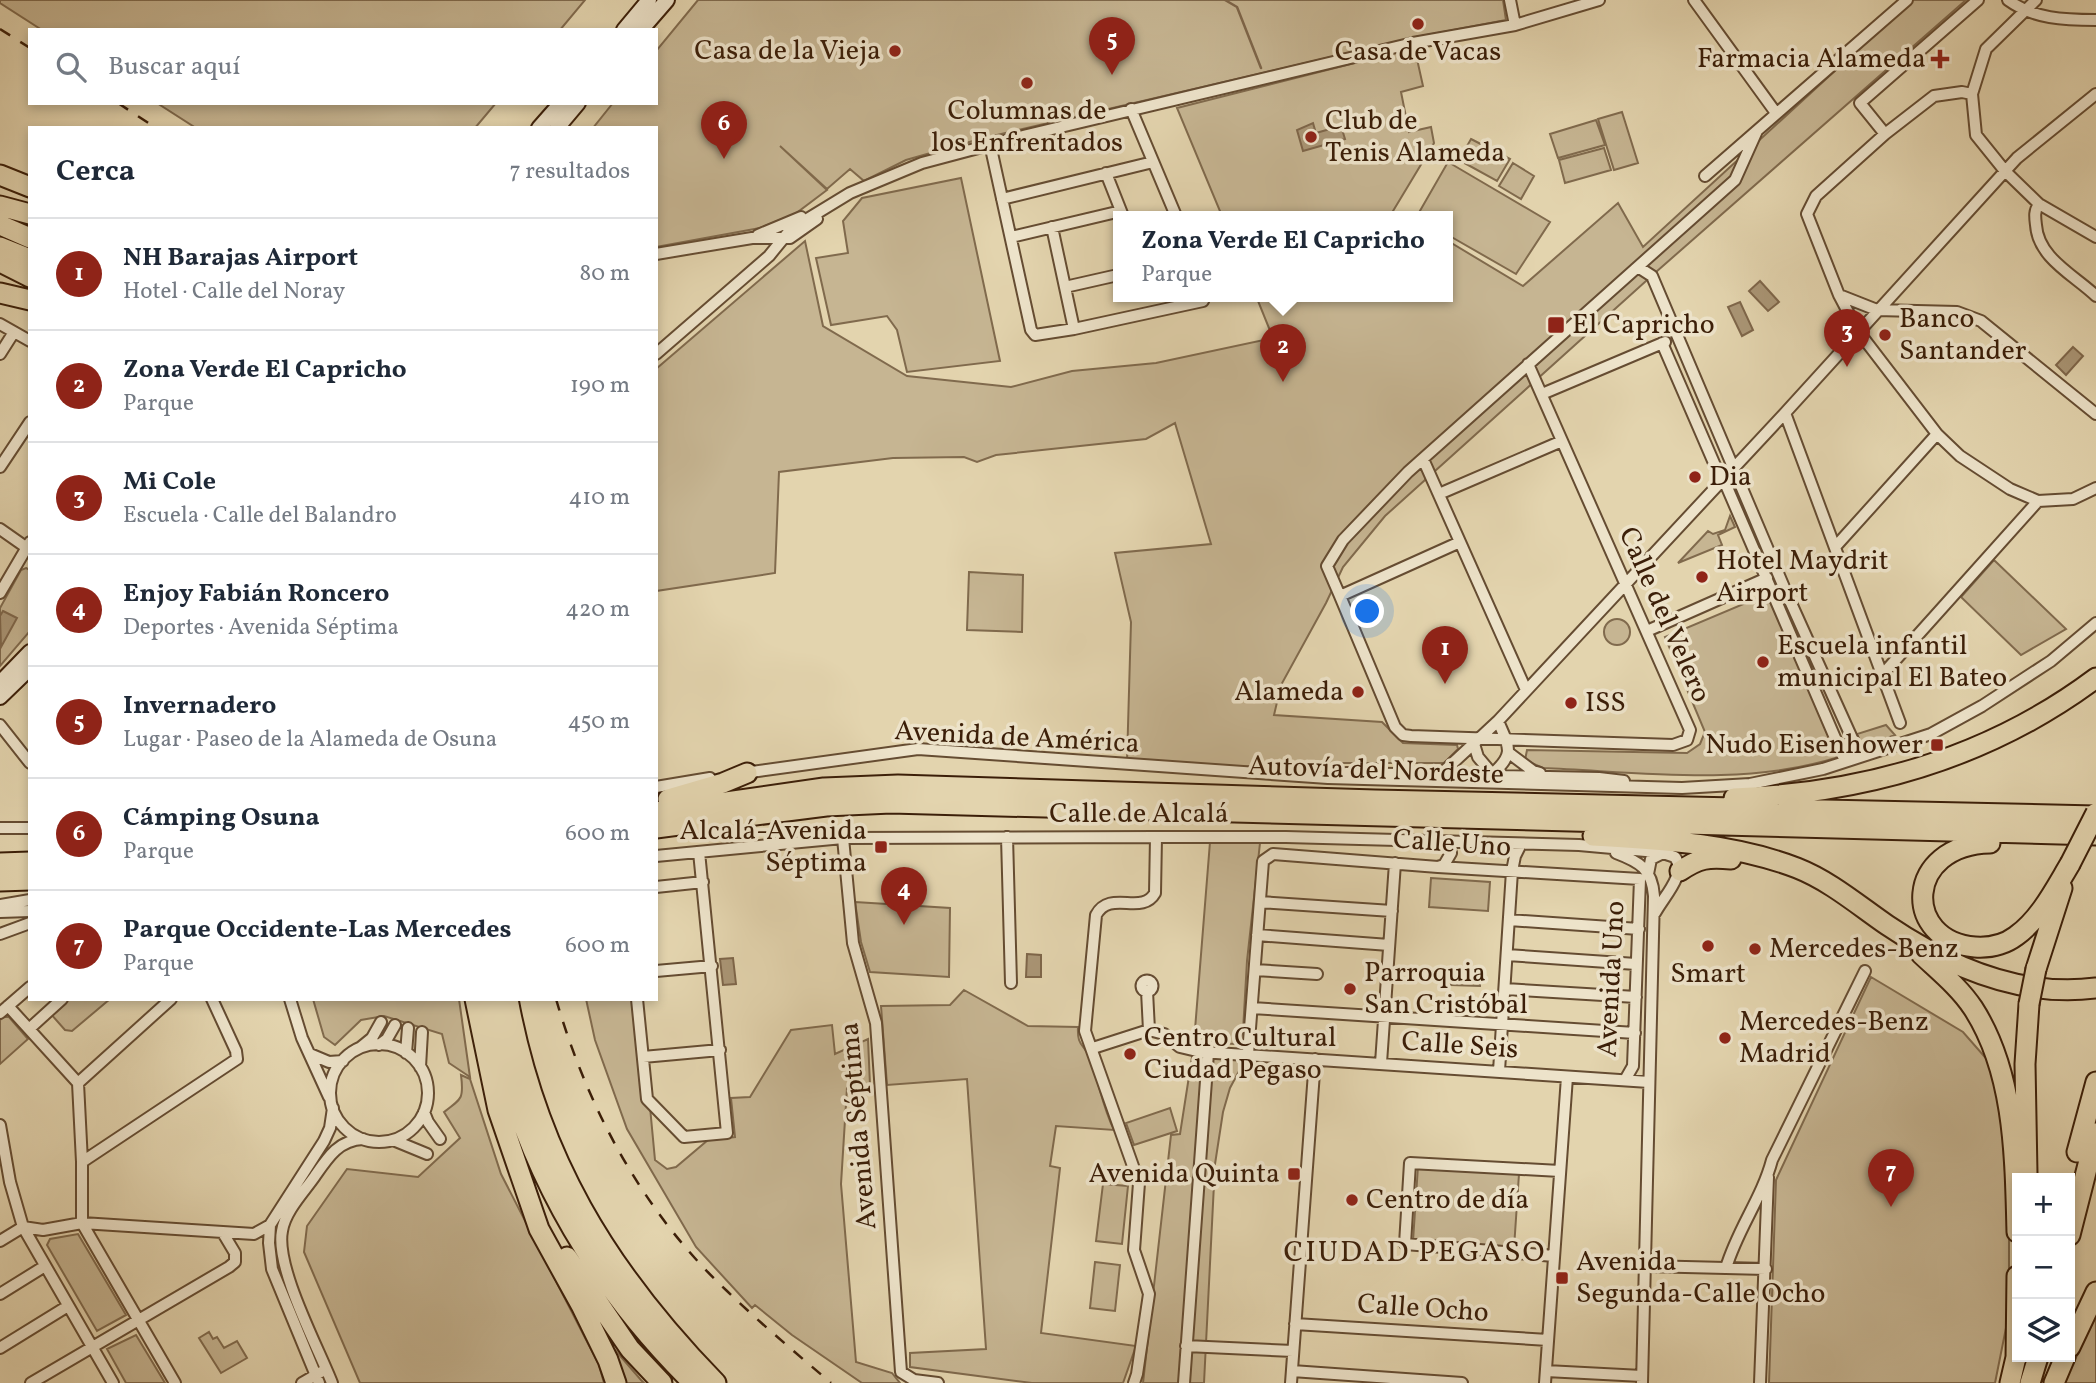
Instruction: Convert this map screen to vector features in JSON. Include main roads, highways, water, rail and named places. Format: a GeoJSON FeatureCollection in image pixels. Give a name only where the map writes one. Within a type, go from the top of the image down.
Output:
{"type":"FeatureCollection","features":[{"type":"Feature","properties":{"kind":"highway"},"geometry":{"type":"LineString","coordinates":[[0,175],[28,186]]}},
{"type":"Feature","properties":{"kind":"highway"},"geometry":{"type":"LineString","coordinates":[[2,211],[28,214]]}},
{"type":"Feature","properties":{"kind":"highway"},"geometry":{"type":"LineString","coordinates":[[2,211],[28,236]]}},
{"type":"Feature","properties":{"kind":"highway"},"geometry":{"type":"LineString","coordinates":[[0,247],[28,258]]}},
{"type":"Feature","properties":{"kind":"highway"},"geometry":{"type":"LineString","coordinates":[[0,262],[28,278]]}},
{"type":"Feature","properties":{"kind":"highway"},"geometry":{"type":"LineString","coordinates":[[0,270],[28,278]]}},
{"type":"Feature","properties":{"kind":"highway"},"geometry":{"type":"LineString","coordinates":[[0,293],[28,300]]}},
{"type":"Feature","properties":{"kind":"highway"},"geometry":{"type":"LineString","coordinates":[[1675,807],[1714,799],[1823,791],[1869,782],[1962,754],[2044,713],[2096,678]]}},
{"type":"Feature","properties":{"kind":"highway"},"geometry":{"type":"LineString","coordinates":[[658,802],[690,794],[747,773]]}},
{"type":"Feature","properties":{"kind":"highway","name":"Autovía del Nordeste"},"geometry":{"type":"LineString","coordinates":[[658,812],[824,788],[898,785],[1675,807],[2096,815]]}},
{"type":"Feature","properties":{"kind":"highway","name":"Autovía del Nordeste"},"geometry":{"type":"LineString","coordinates":[[658,828],[826,806],[878,804],[2096,836]]}},
{"type":"Feature","properties":{"kind":"highway"},"geometry":{"type":"LineString","coordinates":[[1104,809],[1125,817],[1492,830],[1679,842],[1732,849],[1800,869],[1891,928],[1982,975],[2021,987],[2063,990],[2096,988]]}},
{"type":"Feature","properties":{"kind":"highway"},"geometry":{"type":"LineString","coordinates":[[2027,1173],[2025,1063],[2029,1004],[2036,969],[2055,915],[2096,815]]}},
{"type":"Feature","properties":{"kind":"highway"},"geometry":{"type":"LineString","coordinates":[[2096,836],[2073,868],[2032,920],[2018,935],[2006,942],[1992,947],[1965,946],[1951,941],[1930,921],[1923,904],[1923,887],[1935,864],[1946,854],[1970,843],[2096,845]]}},
{"type":"Feature","properties":{"kind":"highway"},"geometry":{"type":"LineString","coordinates":[[1677,876],[1695,861],[1713,857],[1743,860],[1775,869],[1807,883],[1938,970]]}},
{"type":"Feature","properties":{"kind":"highway"},"geometry":{"type":"LineString","coordinates":[[0,863],[28,862]]}},
{"type":"Feature","properties":{"kind":"highway"},"geometry":{"type":"LineString","coordinates":[[0,881],[28,880]]}},
{"type":"Feature","properties":{"kind":"highway"},"geometry":{"type":"LineString","coordinates":[[1891,928],[1938,970],[1972,1007],[1996,1055],[2008,1102],[2013,1173]]}},
{"type":"Feature","properties":{"kind":"highway"},"geometry":{"type":"LineString","coordinates":[[475,1001],[498,1110],[539,1228],[608,1360],[616,1383]]}},
{"type":"Feature","properties":{"kind":"highway"},"geometry":{"type":"LineString","coordinates":[[489,1001],[514,1100],[536,1159],[553,1194],[618,1299],[693,1383]]}},
{"type":"Feature","properties":{"kind":"highway"},"geometry":{"type":"LineString","coordinates":[[508,1001],[532,1096],[553,1153],[569,1186],[597,1237],[627,1280],[663,1326],[716,1383]]}},
{"type":"Feature","properties":{"kind":"highway"},"geometry":{"type":"LineString","coordinates":[[2072,1173],[2096,1082]]}},
{"type":"Feature","properties":{"kind":"highway"},"geometry":{"type":"LineString","coordinates":[[2075,1215],[2096,1133]]}},
{"type":"Feature","properties":{"kind":"highway"},"geometry":{"type":"LineString","coordinates":[[528,1194],[595,1301],[630,1349],[662,1383]]}},
{"type":"Feature","properties":{"kind":"highway"},"geometry":{"type":"LineString","coordinates":[[2075,1337],[2096,1292]]}},
{"type":"Feature","properties":{"kind":"highway"},"geometry":{"type":"LineString","coordinates":[[2010,1383],[2018,1362]]}},
{"type":"Feature","properties":{"kind":"highway"},"geometry":{"type":"LineString","coordinates":[[2020,1362],[2020,1383]]}},
{"type":"Feature","properties":{"kind":"highway"},"geometry":{"type":"LineString","coordinates":[[2030,1383],[2036,1362]]}},
{"type":"Feature","properties":{"kind":"highway"},"geometry":{"type":"LineString","coordinates":[[2054,1383],[2064,1362]]}},
{"type":"Feature","properties":{"kind":"main road"},"geometry":{"type":"LineString","coordinates":[[626,28],[649,0]]}},
{"type":"Feature","properties":{"kind":"main road"},"geometry":{"type":"LineString","coordinates":[[643,28],[667,0]]}},
{"type":"Feature","properties":{"kind":"main road"},"geometry":{"type":"LineString","coordinates":[[542,126],[559,105]]}},
{"type":"Feature","properties":{"kind":"main road"},"geometry":{"type":"LineString","coordinates":[[559,126],[576,105]]}},
{"type":"Feature","properties":{"kind":"main road"},"geometry":{"type":"LineString","coordinates":[[0,683],[28,654]]}},
{"type":"Feature","properties":{"kind":"main road"},"geometry":{"type":"LineString","coordinates":[[0,697],[28,670]]}},
{"type":"Feature","properties":{"kind":"waterway"},"geometry":{"type":"LineString","coordinates":[[1225,0],[1237,7],[1261,68]]}},
{"type":"Feature","properties":{"kind":"railway"},"geometry":{"type":"LineString","coordinates":[[0,29],[28,47]]}},
{"type":"Feature","properties":{"kind":"railway"},"geometry":{"type":"LineString","coordinates":[[121,105],[153,126]]}},
{"type":"Feature","properties":{"kind":"railway"},"geometry":{"type":"LineString","coordinates":[[557,1001],[584,1080],[602,1119],[644,1193],[669,1228],[752,1315],[831,1383]]}},
{"type":"Feature","properties":{"kind":"place","name":"Casa de Vacas"},"geometry":{"type":"Point","coordinates":[1418,24]}},
{"type":"Feature","properties":{"kind":"place","name":"Casa de la Vieja"},"geometry":{"type":"Point","coordinates":[895,51]}},
{"type":"Feature","properties":{"kind":"place","name":"Farmacia Alameda"},"geometry":{"type":"Point","coordinates":[1940,59]}},
{"type":"Feature","properties":{"kind":"place","name":"Invernadero"},"geometry":{"type":"Point","coordinates":[1112,75]}},
{"type":"Feature","properties":{"kind":"place","name":"Columnas de los Enfrentados"},"geometry":{"type":"Point","coordinates":[1027,83]}},
{"type":"Feature","properties":{"kind":"place","name":"Club de Tenis Alameda"},"geometry":{"type":"Point","coordinates":[1311,137]}},
{"type":"Feature","properties":{"kind":"place","name":"Cámping Osuna"},"geometry":{"type":"Point","coordinates":[724,159]}},
{"type":"Feature","properties":{"kind":"place","name":"El Capricho"},"geometry":{"type":"Point","coordinates":[1556,325]}},
{"type":"Feature","properties":{"kind":"place","name":"Banco Santander"},"geometry":{"type":"Point","coordinates":[1885,335]}},
{"type":"Feature","properties":{"kind":"place","name":"Mi Cole"},"geometry":{"type":"Point","coordinates":[1847,367]}},
{"type":"Feature","properties":{"kind":"place","name":"Zona Verde El Capricho"},"geometry":{"type":"Point","coordinates":[1283,382]}},
{"type":"Feature","properties":{"kind":"place","name":"Dia"},"geometry":{"type":"Point","coordinates":[1695,477]}},
{"type":"Feature","properties":{"kind":"place","name":"Hotel Maydrit Airport"},"geometry":{"type":"Point","coordinates":[1702,577]}},
{"type":"Feature","properties":{"kind":"place","name":"Escuela infantil municipal El Bateo"},"geometry":{"type":"Point","coordinates":[1763,662]}},
{"type":"Feature","properties":{"kind":"place","name":"NH Barajas Airport"},"geometry":{"type":"Point","coordinates":[1445,684]}},
{"type":"Feature","properties":{"kind":"place","name":"Alameda"},"geometry":{"type":"Point","coordinates":[1358,692]}},
{"type":"Feature","properties":{"kind":"place","name":"ISS"},"geometry":{"type":"Point","coordinates":[1571,703]}},
{"type":"Feature","properties":{"kind":"place","name":"Nudo Eisenhower"},"geometry":{"type":"Point","coordinates":[1937,745]}},
{"type":"Feature","properties":{"kind":"place","name":"Alcalá-Avenida Séptima"},"geometry":{"type":"Point","coordinates":[881,847]}},
{"type":"Feature","properties":{"kind":"place","name":"Enjoy Fabián Roncero"},"geometry":{"type":"Point","coordinates":[904,925]}},
{"type":"Feature","properties":{"kind":"place","name":"Smart"},"geometry":{"type":"Point","coordinates":[1708,946]}},
{"type":"Feature","properties":{"kind":"place","name":"Mercedes-Benz"},"geometry":{"type":"Point","coordinates":[1755,949]}},
{"type":"Feature","properties":{"kind":"place","name":"Parroquia San Cristóbal"},"geometry":{"type":"Point","coordinates":[1350,989]}},
{"type":"Feature","properties":{"kind":"place","name":"Mercedes-Benz Madrid"},"geometry":{"type":"Point","coordinates":[1725,1038]}},
{"type":"Feature","properties":{"kind":"place","name":"Centro Cultural Ciudad Pegaso"},"geometry":{"type":"Point","coordinates":[1130,1054]}},
{"type":"Feature","properties":{"kind":"place","name":"Avenida Quinta"},"geometry":{"type":"Point","coordinates":[1294,1174]}},
{"type":"Feature","properties":{"kind":"place","name":"Centro de día"},"geometry":{"type":"Point","coordinates":[1352,1200]}},
{"type":"Feature","properties":{"kind":"place","name":"Parque Occidente-Las Mercedes"},"geometry":{"type":"Point","coordinates":[1891,1207]}},
{"type":"Feature","properties":{"kind":"place","name":"Avenida Segunda-Calle Ocho"},"geometry":{"type":"Point","coordinates":[1562,1278]}},
{"type":"Feature","properties":{"kind":"district","name":"CIUDAD PEGASO"},"geometry":{"type":"Point","coordinates":[1415,1253]}}]}
